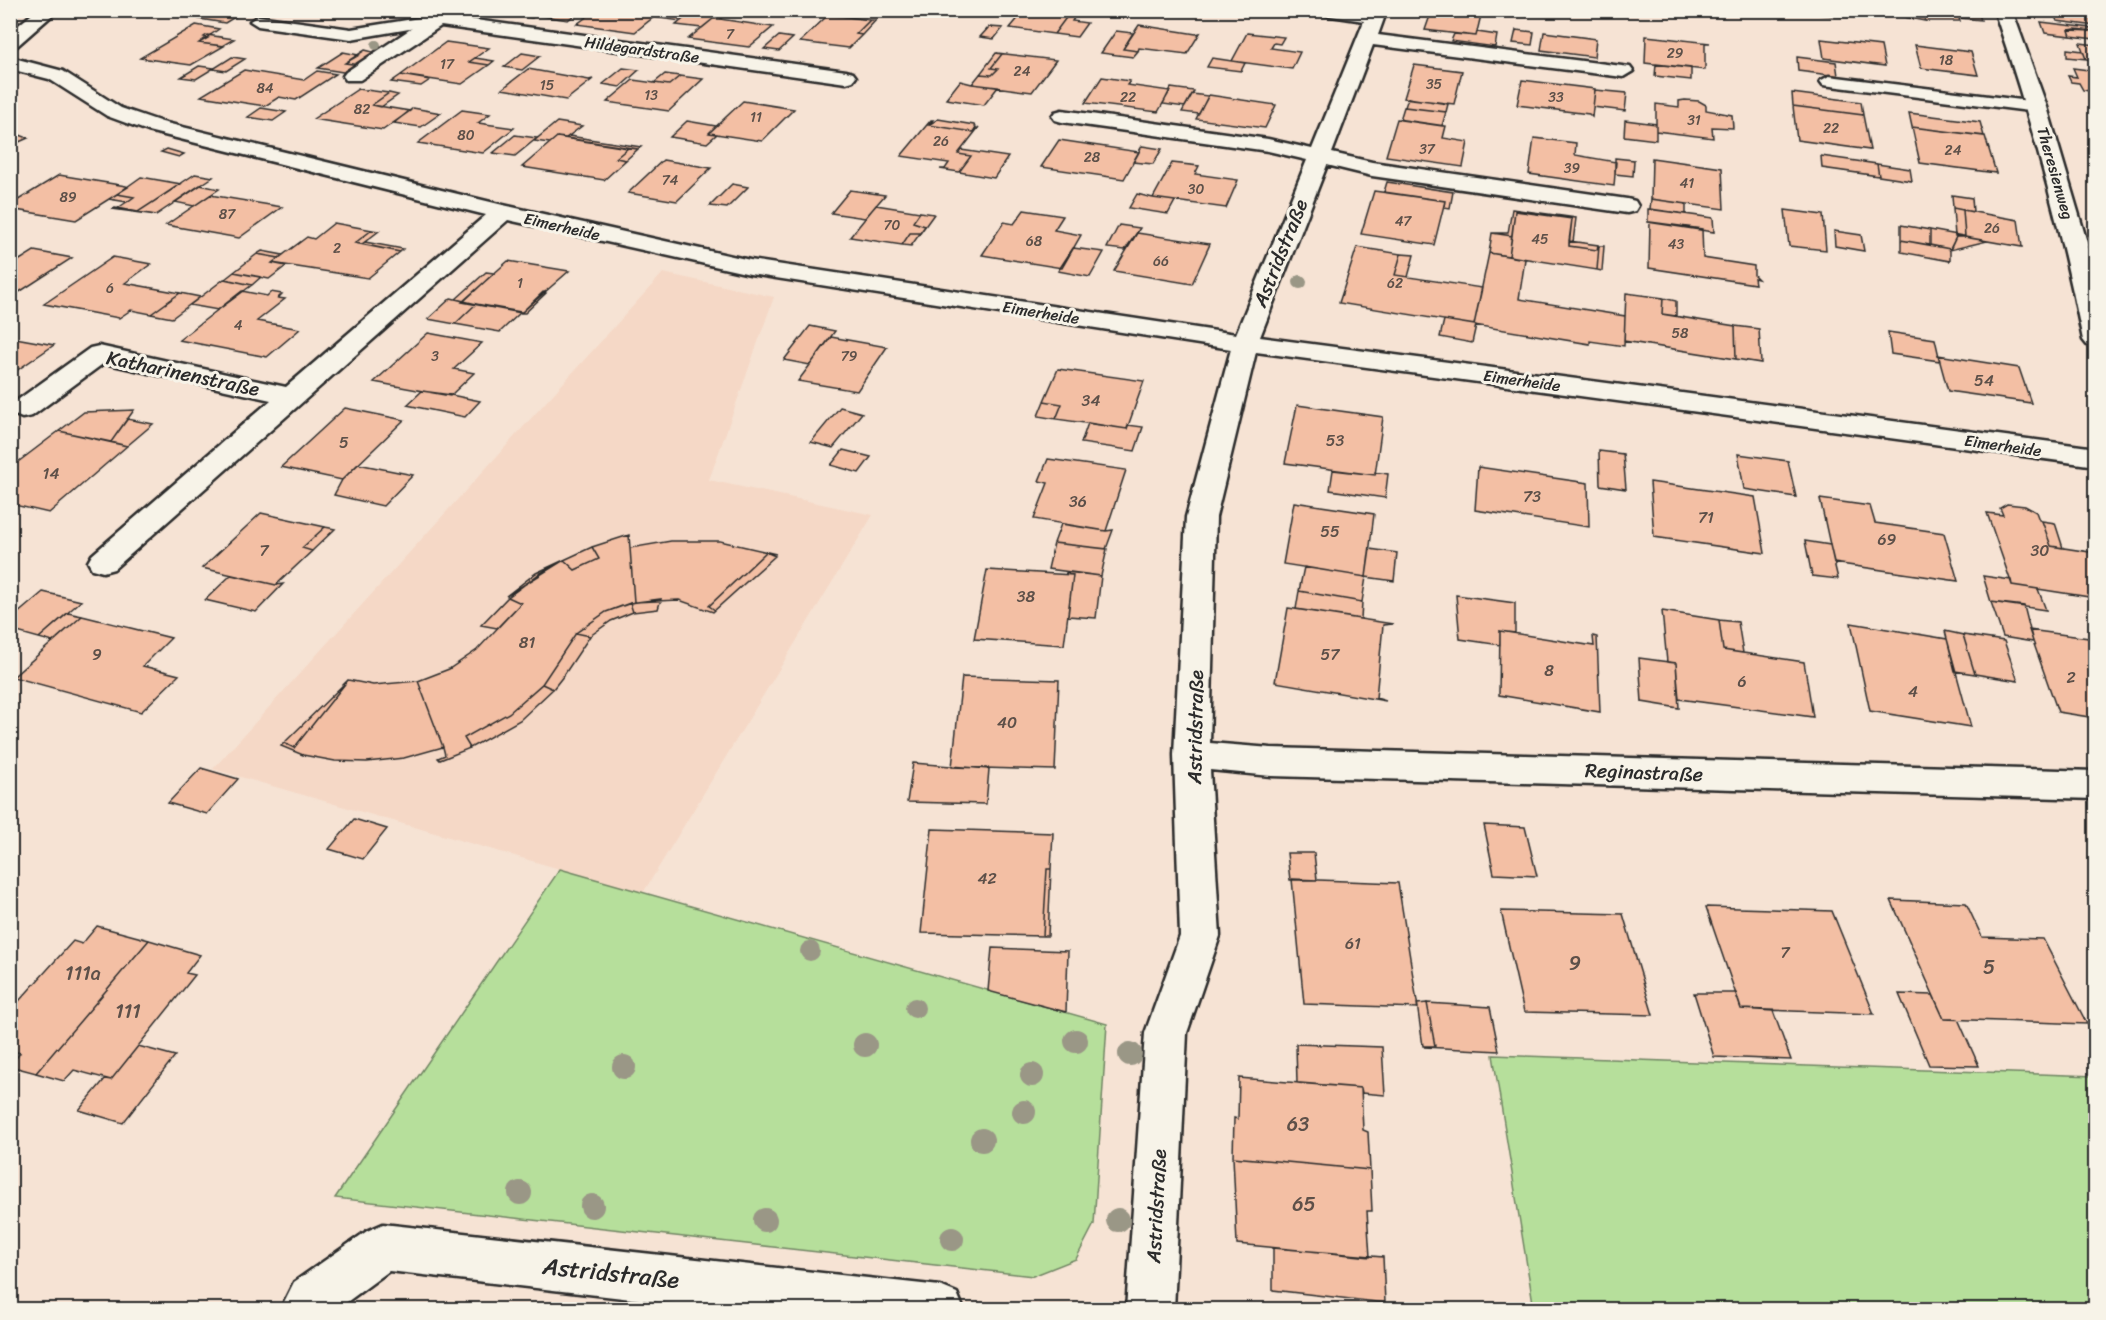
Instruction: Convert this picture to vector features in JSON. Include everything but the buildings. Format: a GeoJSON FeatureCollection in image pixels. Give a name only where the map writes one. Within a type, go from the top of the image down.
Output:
{"type":"FeatureCollection","features":[{"type":"Feature","properties":{"kind":"street"},"geometry":{"type":"LineString","coordinates":[[10,42],[49,10]]}},
{"type":"Feature","properties":{"kind":"street"},"geometry":{"type":"LineString","coordinates":[[1324,10],[1376,14]]}},
{"type":"Feature","properties":{"kind":"street","name":"Theresienweg"},"geometry":{"type":"LineString","coordinates":[[2003,10],[2037,107],[2077,249],[2096,340]]}},
{"type":"Feature","properties":{"kind":"street","name":"Astridstraße"},"geometry":{"type":"LineString","coordinates":[[1150,1310],[1166,1033],[1200,936],[1192,755],[1201,517],[1245,343],[1376,14]]}},
{"type":"Feature","properties":{"kind":"street"},"geometry":{"type":"LineString","coordinates":[[353,76],[445,15]]}},
{"type":"Feature","properties":{"kind":"street","name":"Hildegardstraße"},"geometry":{"type":"LineString","coordinates":[[445,15],[846,77]]}},
{"type":"Feature","properties":{"kind":"street"},"geometry":{"type":"LineString","coordinates":[[1367,39],[1623,71]]}},
{"type":"Feature","properties":{"kind":"street","name":"Eimerheide"},"geometry":{"type":"LineString","coordinates":[[10,63],[56,75],[114,112],[155,127],[503,212],[750,267],[1245,343],[2096,457]]}},
{"type":"Feature","properties":{"kind":"street"},"geometry":{"type":"LineString","coordinates":[[1062,116],[1268,145],[1372,169],[1627,206]]}},
{"type":"Feature","properties":{"kind":"street","name":"Katharinenstraße"},"geometry":{"type":"LineString","coordinates":[[103,562],[503,212]]}},
{"type":"Feature","properties":{"kind":"street","name":"Katharinenstraße"},"geometry":{"type":"LineString","coordinates":[[22,410],[99,354],[290,396]]}},
{"type":"Feature","properties":{"kind":"street","name":"Reginastraße"},"geometry":{"type":"LineString","coordinates":[[1192,755],[1271,762],[2096,785]]}},
{"type":"Feature","properties":{"kind":"street","name":"Astridstraße"},"geometry":{"type":"LineString","coordinates":[[304,1310],[311,1299],[383,1246],[940,1310]]}},
{"type":"Feature","properties":{"kind":"lane"},"geometry":{"type":"LineString","coordinates":[[258,21],[351,34],[445,15]]}},
{"type":"Feature","properties":{"kind":"lane"},"geometry":{"type":"LineString","coordinates":[[1829,81],[2037,107]]}},
{"type":"Feature","properties":{"kind":"shaded area"},"geometry":{"type":"Polygon","coordinates":[[[663,273],[774,297],[709,480],[873,515],[643,893],[213,769],[663,273]]]}},
{"type":"Feature","properties":{"kind":"green space"},"geometry":{"type":"Polygon","coordinates":[[[560,869],[1107,1024],[1094,1224],[1076,1259],[1033,1276],[335,1198],[560,869]]]}},
{"type":"Feature","properties":{"kind":"green space"},"geometry":{"type":"Polygon","coordinates":[[[1493,1055],[2095,1076],[2095,1309],[1534,1309],[1493,1055]]]}}]}
